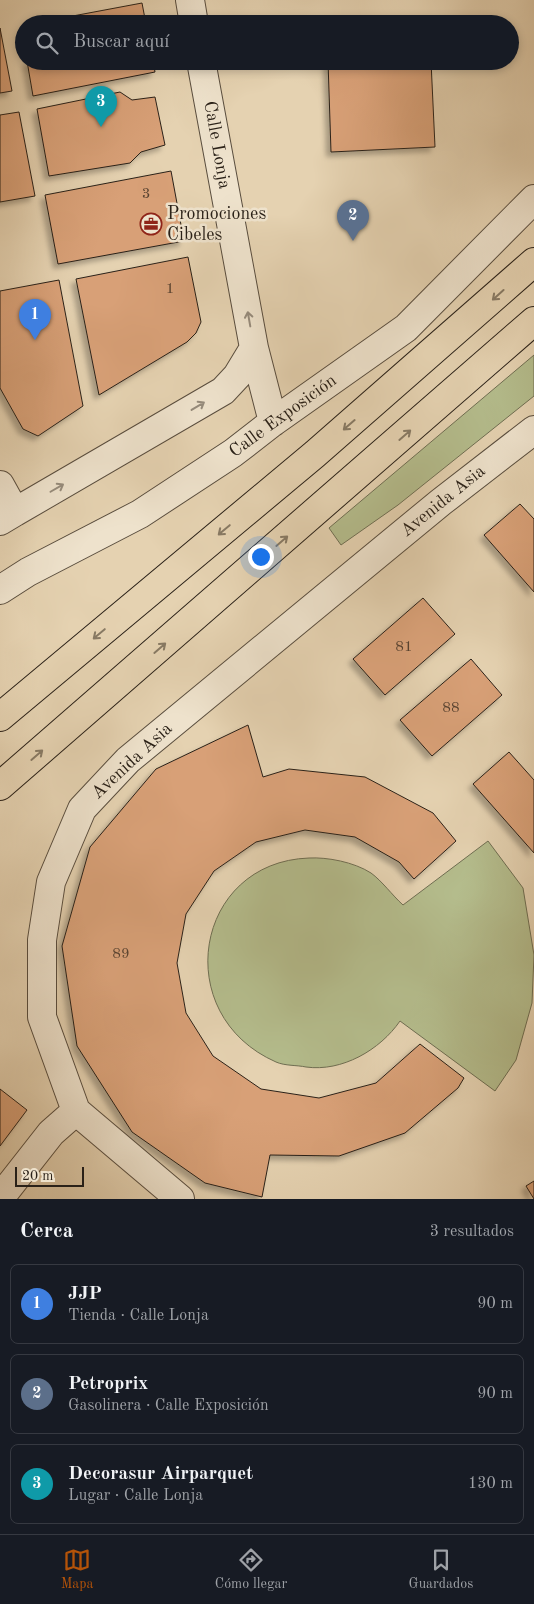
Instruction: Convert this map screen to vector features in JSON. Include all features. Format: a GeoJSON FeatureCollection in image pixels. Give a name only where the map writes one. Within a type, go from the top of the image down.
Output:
{"type":"FeatureCollection","features":[{"type":"Feature","properties":{"kind":"main road"},"geometry":{"type":"LineString","coordinates":[[0,717],[322,447],[534,262]]}},
{"type":"Feature","properties":{"kind":"main road"},"geometry":{"type":"LineString","coordinates":[[0,786],[534,320]]}},
{"type":"Feature","properties":{"kind":"street"},"geometry":{"type":"LineString","coordinates":[[190,0],[192,15]]}},
{"type":"Feature","properties":{"kind":"street","name":"Calle Lonja"},"geometry":{"type":"LineString","coordinates":[[203,70],[254,348],[270,411]]}},
{"type":"Feature","properties":{"kind":"street","name":"Calle Exposición"},"geometry":{"type":"LineString","coordinates":[[0,590],[28,572],[140,514],[232,453],[270,411],[406,328],[534,199]]}},
{"type":"Feature","properties":{"kind":"street"},"geometry":{"type":"LineString","coordinates":[[0,485],[8,517],[223,391],[237,376],[254,348]]}},
{"type":"Feature","properties":{"kind":"street"},"geometry":{"type":"LineString","coordinates":[[223,391],[235,389],[261,395],[270,411]]}},
{"type":"Feature","properties":{"kind":"street","name":"Avenida Asia"},"geometry":{"type":"LineString","coordinates":[[180,1199],[76,1111],[42,1017],[42,940],[51,882],[82,809],[128,760],[441,502],[534,430]]}},
{"type":"Feature","properties":{"kind":"street"},"geometry":{"type":"LineString","coordinates":[[0,1198],[51,1133],[76,1111]]}},
{"type":"Feature","properties":{"kind":"green space"},"geometry":{"type":"Polygon","coordinates":[[[534,355],[534,396],[398,505],[341,545],[329,528],[534,355]]]}},
{"type":"Feature","properties":{"kind":"green space"},"geometry":{"type":"Polygon","coordinates":[[[488,841],[523,888],[534,955],[532,1003],[516,1060],[495,1091],[400,1021],[392,1032],[371,1050],[346,1062],[320,1068],[276,1062],[242,1040],[220,1011],[209,978],[209,944],[220,912],[240,885],[270,866],[309,858],[324,858],[349,863],[371,873],[403,905],[488,841]]]}},
{"type":"Feature","properties":{"kind":"building"},"geometry":{"type":"Polygon","coordinates":[[[142,3],[144,15],[78,15],[142,3]]]}},
{"type":"Feature","properties":{"kind":"building"},"geometry":{"type":"Polygon","coordinates":[[[0,28],[12,91],[0,93],[0,28]]]}},
{"type":"Feature","properties":{"kind":"building"},"geometry":{"type":"Polygon","coordinates":[[[29,70],[155,70],[155,72],[33,96],[29,70]]]}},
{"type":"Feature","properties":{"kind":"building"},"geometry":{"type":"Polygon","coordinates":[[[328,70],[431,70],[435,147],[331,152],[328,70]]]}},
{"type":"Feature","properties":{"kind":"building"},"geometry":{"type":"Polygon","coordinates":[[[120,92],[132,100],[155,97],[165,145],[141,152],[130,163],[49,176],[37,109],[120,92]]]}},
{"type":"Feature","properties":{"kind":"building"},"geometry":{"type":"Polygon","coordinates":[[[19,112],[35,196],[0,202],[0,115],[19,112]]]}},
{"type":"Feature","properties":{"kind":"building"},"geometry":{"type":"Polygon","coordinates":[[[171,171],[184,241],[58,264],[45,195],[171,171]]]}},
{"type":"Feature","properties":{"kind":"building"},"geometry":{"type":"Polygon","coordinates":[[[188,257],[201,322],[196,333],[187,342],[99,395],[76,279],[188,257]]]}},
{"type":"Feature","properties":{"kind":"building"},"geometry":{"type":"Polygon","coordinates":[[[59,280],[83,406],[38,436],[23,429],[0,388],[0,291],[59,280]]]}},
{"type":"Feature","properties":{"kind":"building"},"geometry":{"type":"Polygon","coordinates":[[[520,504],[534,519],[534,592],[484,535],[520,504]]]}},
{"type":"Feature","properties":{"kind":"building"},"geometry":{"type":"Polygon","coordinates":[[[423,598],[455,634],[385,695],[353,659],[423,598]]]}},
{"type":"Feature","properties":{"kind":"building"},"geometry":{"type":"Polygon","coordinates":[[[471,659],[502,695],[432,756],[400,720],[471,659]]]}},
{"type":"Feature","properties":{"kind":"building"},"geometry":{"type":"Polygon","coordinates":[[[248,725],[263,777],[289,769],[365,777],[433,813],[456,841],[414,879],[399,862],[355,837],[305,830],[256,842],[214,871],[186,914],[177,963],[186,1013],[213,1056],[261,1089],[319,1098],[376,1083],[420,1044],[464,1078],[458,1088],[405,1133],[339,1156],[270,1155],[262,1197],[205,1183],[132,1132],[77,1046],[62,946],[90,847],[156,769],[248,725]]]}},
{"type":"Feature","properties":{"kind":"building"},"geometry":{"type":"Polygon","coordinates":[[[509,752],[534,780],[534,853],[473,784],[509,752]]]}},
{"type":"Feature","properties":{"kind":"building"},"geometry":{"type":"Polygon","coordinates":[[[0,1089],[27,1110],[0,1146],[0,1089]]]}},
{"type":"Feature","properties":{"kind":"building"},"geometry":{"type":"Polygon","coordinates":[[[534,1181],[534,1199],[526,1186],[534,1181]]]}},
{"type":"Feature","properties":{"kind":"place","name":"Decorasur Airparquet"},"geometry":{"type":"Point","coordinates":[101,127]}},
{"type":"Feature","properties":{"kind":"place","name":"Promociones Cibeles"},"geometry":{"type":"Point","coordinates":[151,224]}},
{"type":"Feature","properties":{"kind":"place","name":"Petroprix"},"geometry":{"type":"Point","coordinates":[353,241]}},
{"type":"Feature","properties":{"kind":"place","name":"JJP"},"geometry":{"type":"Point","coordinates":[35,340]}}]}
